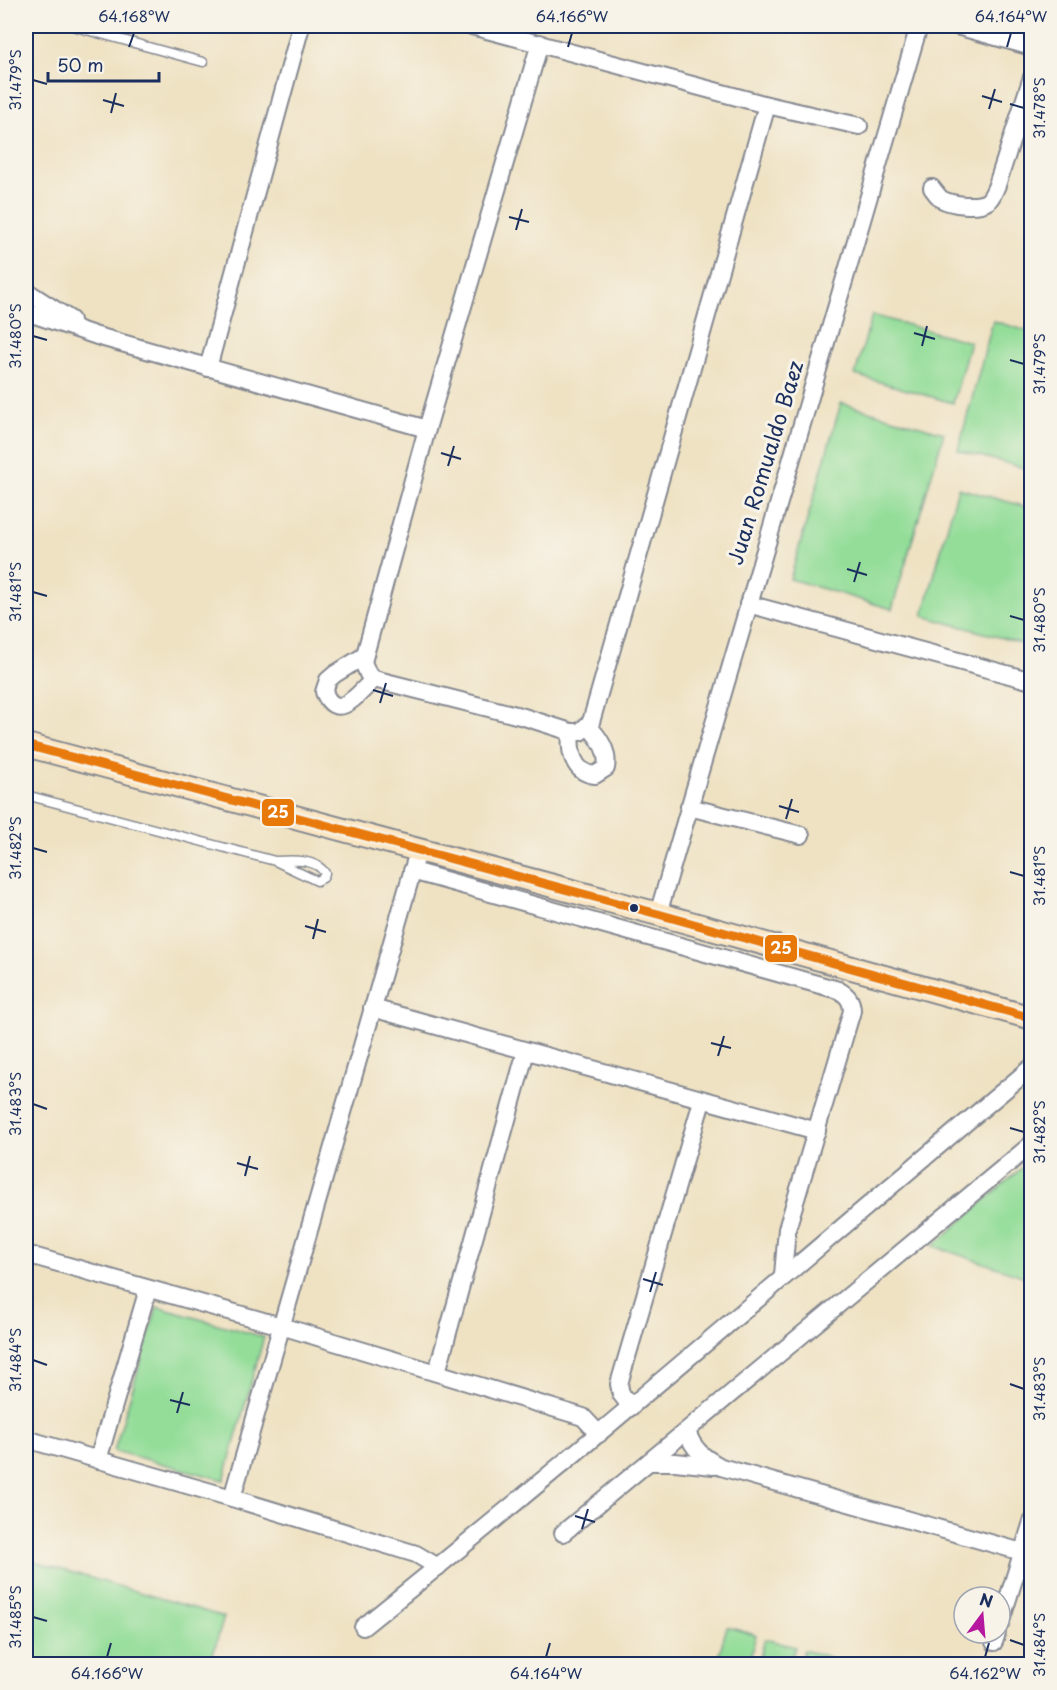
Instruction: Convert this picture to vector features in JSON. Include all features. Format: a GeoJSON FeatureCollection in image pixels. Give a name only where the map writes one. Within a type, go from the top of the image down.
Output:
{"type":"FeatureCollection","features":[{"type":"Feature","properties":{"kind":"main road"},"geometry":{"type":"LineString","coordinates":[[26,746],[416,860],[658,914],[1032,1018]]}},
{"type":"Feature","properties":{"kind":"street"},"geometry":{"type":"LineString","coordinates":[[208,368],[301,26]]}},
{"type":"Feature","properties":{"kind":"street"},"geometry":{"type":"LineString","coordinates":[[472,26],[767,105],[859,126]]}},
{"type":"Feature","properties":{"kind":"street","name":"Juan Romualdo Baez"},"geometry":{"type":"LineString","coordinates":[[658,914],[920,26]]}},
{"type":"Feature","properties":{"kind":"street"},"geometry":{"type":"LineString","coordinates":[[957,26],[1032,47]]}},
{"type":"Feature","properties":{"kind":"street"},"geometry":{"type":"LineString","coordinates":[[1014,26],[1032,30]]}},
{"type":"Feature","properties":{"kind":"street"},"geometry":{"type":"LineString","coordinates":[[540,44],[427,429],[364,656],[364,669],[374,679],[524,717],[571,732],[580,732],[591,722],[767,105]]}},
{"type":"Feature","properties":{"kind":"street"},"geometry":{"type":"LineString","coordinates":[[932,188],[939,198],[948,201],[974,205],[990,200],[1032,78]]}},
{"type":"Feature","properties":{"kind":"street"},"geometry":{"type":"LineString","coordinates":[[26,291],[97,336]]}},
{"type":"Feature","properties":{"kind":"street"},"geometry":{"type":"LineString","coordinates":[[26,312],[97,336],[427,429]]}},
{"type":"Feature","properties":{"kind":"street"},"geometry":{"type":"LineString","coordinates":[[748,604],[1032,681]]}},
{"type":"Feature","properties":{"kind":"street"},"geometry":{"type":"LineString","coordinates":[[364,656],[328,680],[324,692],[333,703],[348,704],[374,679]]}},
{"type":"Feature","properties":{"kind":"street"},"geometry":{"type":"LineString","coordinates":[[571,732],[569,745],[575,764],[582,771],[595,775],[606,768],[607,761],[597,735],[588,726]]}},
{"type":"Feature","properties":{"kind":"street"},"geometry":{"type":"LineString","coordinates":[[689,807],[801,835]]}},
{"type":"Feature","properties":{"kind":"street"},"geometry":{"type":"LineString","coordinates":[[232,1498],[416,860],[847,995],[852,1004],[852,1011],[787,1230],[783,1275]]}},
{"type":"Feature","properties":{"kind":"street"},"geometry":{"type":"LineString","coordinates":[[372,1008],[817,1131]]}},
{"type":"Feature","properties":{"kind":"street"},"geometry":{"type":"LineString","coordinates":[[437,1372],[526,1051]]}},
{"type":"Feature","properties":{"kind":"street"},"geometry":{"type":"LineString","coordinates":[[363,1627],[599,1434],[783,1275],[1032,1067]]}},
{"type":"Feature","properties":{"kind":"street"},"geometry":{"type":"LineString","coordinates":[[631,1407],[621,1394],[619,1384],[702,1101]]}},
{"type":"Feature","properties":{"kind":"street"},"geometry":{"type":"LineString","coordinates":[[563,1533],[1032,1144]]}},
{"type":"Feature","properties":{"kind":"street"},"geometry":{"type":"LineString","coordinates":[[26,1254],[281,1326],[583,1417],[599,1434]]}},
{"type":"Feature","properties":{"kind":"street"},"geometry":{"type":"LineString","coordinates":[[98,1460],[148,1289]]}},
{"type":"Feature","properties":{"kind":"street"},"geometry":{"type":"LineString","coordinates":[[687,1431],[693,1447],[704,1458],[721,1467]]}},
{"type":"Feature","properties":{"kind":"street"},"geometry":{"type":"LineString","coordinates":[[26,1439],[416,1554],[438,1567]]}},
{"type":"Feature","properties":{"kind":"street"},"geometry":{"type":"LineString","coordinates":[[650,1462],[721,1467],[1022,1552]]}},
{"type":"Feature","properties":{"kind":"street"},"geometry":{"type":"LineString","coordinates":[[1012,1585],[1032,1522]]}},
{"type":"Feature","properties":{"kind":"lane"},"geometry":{"type":"LineString","coordinates":[[72,26],[203,62]]}},
{"type":"Feature","properties":{"kind":"lane"},"geometry":{"type":"LineString","coordinates":[[26,795],[275,861],[317,881],[323,878],[325,873],[321,867],[308,863],[294,860],[275,861]]}},
{"type":"Feature","properties":{"kind":"green space"},"geometry":{"type":"Polygon","coordinates":[[[872,315],[970,342],[953,403],[855,375],[872,315]]]}},
{"type":"Feature","properties":{"kind":"green space"},"geometry":{"type":"Polygon","coordinates":[[[993,321],[1031,332],[1031,470],[958,450],[993,321]]]}},
{"type":"Feature","properties":{"kind":"green space"},"geometry":{"type":"Polygon","coordinates":[[[841,403],[944,433],[892,609],[790,579],[841,403]]]}},
{"type":"Feature","properties":{"kind":"green space"},"geometry":{"type":"Polygon","coordinates":[[[958,488],[1031,508],[1031,646],[923,616],[958,488]]]}},
{"type":"Feature","properties":{"kind":"green space"},"geometry":{"type":"Polygon","coordinates":[[[1031,1160],[1031,1279],[933,1246],[1031,1160]]]}},
{"type":"Feature","properties":{"kind":"green space"},"geometry":{"type":"Polygon","coordinates":[[[157,1307],[264,1337],[224,1480],[114,1451],[157,1307]]]}},
{"type":"Feature","properties":{"kind":"green space"},"geometry":{"type":"Polygon","coordinates":[[[26,1559],[224,1617],[210,1664],[26,1664],[26,1559]]]}},
{"type":"Feature","properties":{"kind":"green space"},"geometry":{"type":"Polygon","coordinates":[[[727,1627],[756,1635],[748,1664],[716,1664],[727,1627]]]}},
{"type":"Feature","properties":{"kind":"green space"},"geometry":{"type":"Polygon","coordinates":[[[765,1639],[795,1647],[790,1664],[758,1664],[765,1639]]]}},
{"type":"Feature","properties":{"kind":"green space"},"geometry":{"type":"Polygon","coordinates":[[[804,1650],[833,1658],[831,1664],[799,1664],[804,1650]]]}},
{"type":"Feature","properties":{"kind":"transit line","name":"25"},"geometry":{"type":"LineString","coordinates":[[26,745],[658,914],[1032,1018]]}}]}
